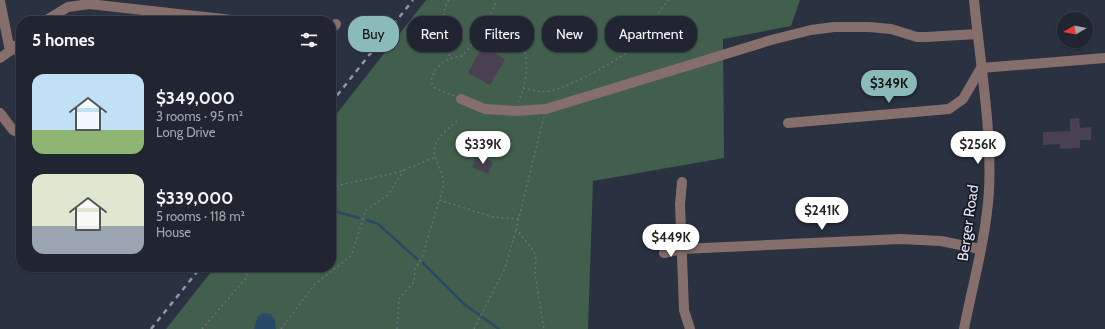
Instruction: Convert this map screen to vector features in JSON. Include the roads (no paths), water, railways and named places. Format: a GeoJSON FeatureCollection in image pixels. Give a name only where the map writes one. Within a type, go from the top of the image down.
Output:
{"type":"FeatureCollection","features":[{"type":"Feature","properties":{"kind":"street","name":"Berger Road"},"geometry":{"type":"LineString","coordinates":[[964,329],[987,209],[989,169],[974,0]]}},
{"type":"Feature","properties":{"kind":"street"},"geometry":{"type":"LineString","coordinates":[[0,1],[15,46],[0,58]]}},
{"type":"Feature","properties":{"kind":"street"},"geometry":{"type":"LineString","coordinates":[[53,16],[68,7],[89,4],[196,16]]}},
{"type":"Feature","properties":{"kind":"street"},"geometry":{"type":"LineString","coordinates":[[461,98],[485,109],[546,109],[771,40],[811,30],[834,27],[869,27],[890,29],[916,37],[941,38],[977,34]]}},
{"type":"Feature","properties":{"kind":"street"},"geometry":{"type":"LineString","coordinates":[[788,123],[949,109],[963,99],[981,68],[1105,58]]}},
{"type":"Feature","properties":{"kind":"street"},"geometry":{"type":"LineString","coordinates":[[0,113],[13,130],[16,132]]}},
{"type":"Feature","properties":{"kind":"street"},"geometry":{"type":"LineString","coordinates":[[682,182],[680,204],[684,310],[690,329]]}},
{"type":"Feature","properties":{"kind":"street"},"geometry":{"type":"LineString","coordinates":[[664,253],[682,249],[900,239],[941,241],[980,250]]}},
{"type":"Feature","properties":{"kind":"water"},"geometry":{"type":"Polygon","coordinates":[[[264,313],[271,314],[275,320],[276,329],[254,329],[258,316],[264,313]]]}},
{"type":"Feature","properties":{"kind":"waterway"},"geometry":{"type":"LineString","coordinates":[[336,211],[359,218]]}},
{"type":"Feature","properties":{"kind":"waterway"},"geometry":{"type":"LineString","coordinates":[[367,220],[378,224],[417,259]]}},
{"type":"Feature","properties":{"kind":"waterway"},"geometry":{"type":"LineString","coordinates":[[423,263],[464,304],[499,329]]}},
{"type":"Feature","properties":{"kind":"railway"},"geometry":{"type":"LineString","coordinates":[[336,97],[413,0]]}},
{"type":"Feature","properties":{"kind":"railway"},"geometry":{"type":"LineString","coordinates":[[151,329],[197,272]]}}]}
